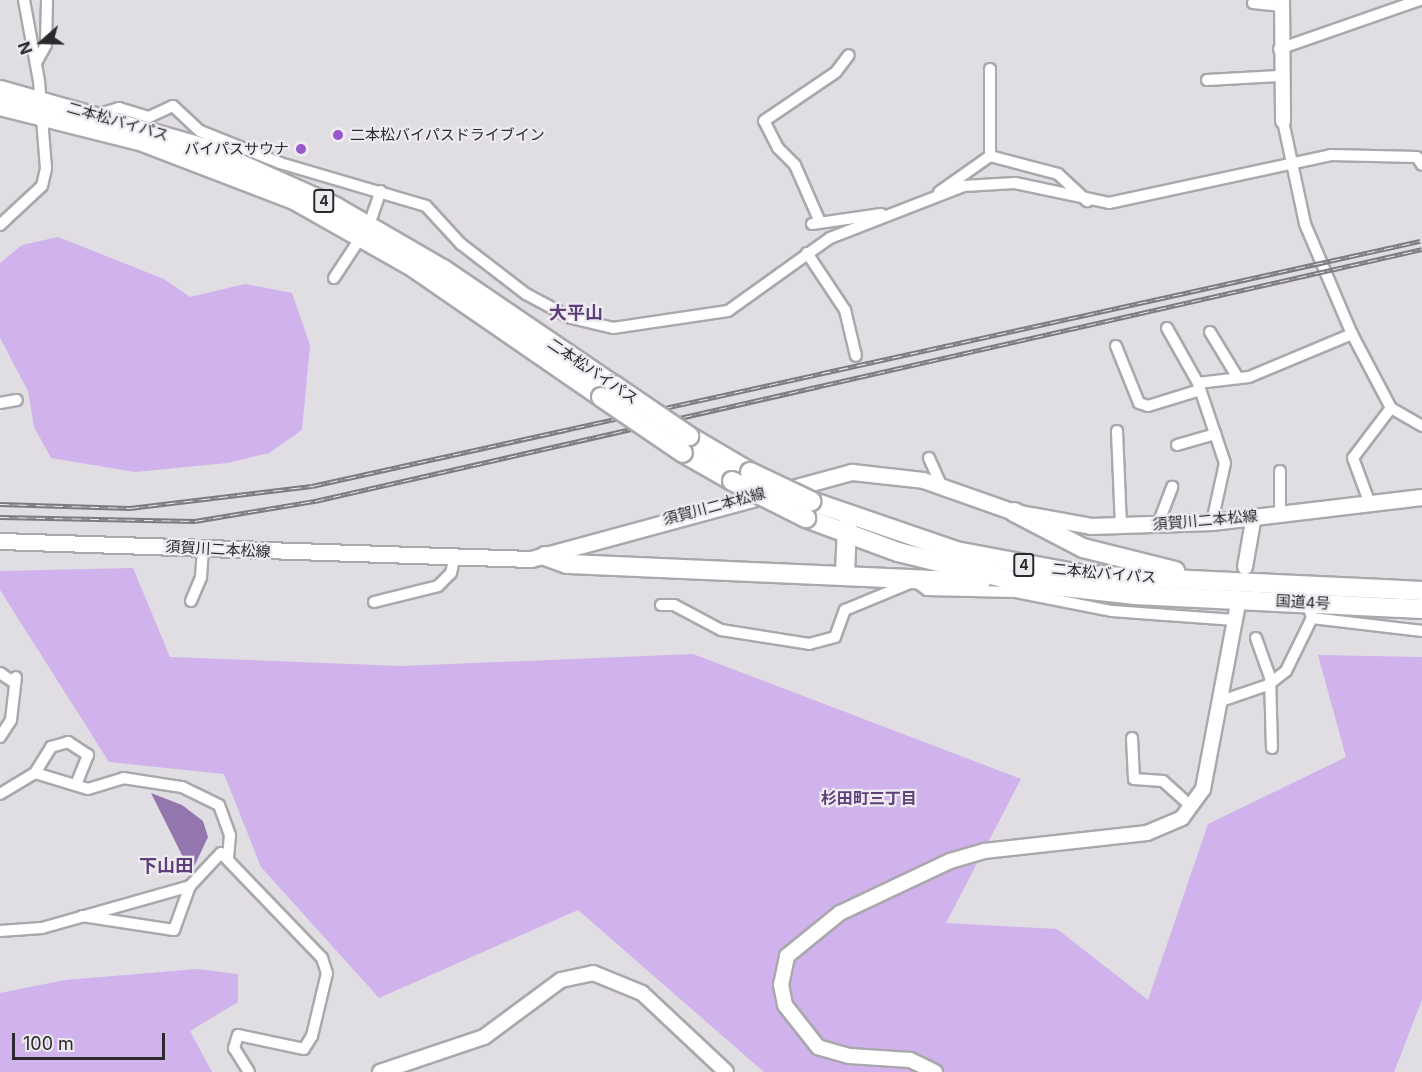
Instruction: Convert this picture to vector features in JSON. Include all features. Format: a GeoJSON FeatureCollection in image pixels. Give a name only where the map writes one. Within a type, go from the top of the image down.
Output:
{"type":"FeatureCollection","features":[{"type":"Feature","properties":{"kind":"highway","name":"二本松バイパス"},"geometry":{"type":"LineString","coordinates":[[0,90],[230,175],[366,230]]}},
{"type":"Feature","properties":{"kind":"highway","name":"二本松バイパス"},"geometry":{"type":"LineString","coordinates":[[0,106],[42,106],[96,115],[205,148],[366,230],[686,444],[732,481],[808,509],[847,514],[956,551],[1084,575],[1208,580]]}},
{"type":"Feature","properties":{"kind":"highway","name":"二本松バイパス"},"geometry":{"type":"LineString","coordinates":[[686,444],[750,472],[846,534],[1018,582],[1184,596]]}},
{"type":"Feature","properties":{"kind":"highway"},"geometry":{"type":"LineString","coordinates":[[1014,513],[1083,548],[1208,580]]}},
{"type":"Feature","properties":{"kind":"highway"},"geometry":{"type":"LineString","coordinates":[[845,574],[850,548],[846,534],[847,514]]}},
{"type":"Feature","properties":{"kind":"highway"},"geometry":{"type":"LineString","coordinates":[[545,556],[567,564],[845,574],[915,581],[1018,582]]}},
{"type":"Feature","properties":{"kind":"highway","name":"国道4号"},"geometry":{"type":"LineString","coordinates":[[1208,580],[1422,591]]}},
{"type":"Feature","properties":{"kind":"highway","name":"国道4号"},"geometry":{"type":"LineString","coordinates":[[1184,596],[1310,610],[1422,609]]}},
{"type":"Feature","properties":{"kind":"main road","name":"須賀川二本松線"},"geometry":{"type":"LineString","coordinates":[[0,541],[203,547],[454,560],[545,556],[828,474],[877,471],[942,487],[1014,513],[1090,526],[1212,522],[1422,497]]}},
{"type":"Feature","properties":{"kind":"street"},"geometry":{"type":"LineString","coordinates":[[0,225],[42,186],[46,168],[37,61],[24,0]]}},
{"type":"Feature","properties":{"kind":"street"},"geometry":{"type":"LineString","coordinates":[[37,61],[46,45],[47,0]]}},
{"type":"Feature","properties":{"kind":"street"},"geometry":{"type":"LineString","coordinates":[[1279,49],[1420,0]]}},
{"type":"Feature","properties":{"kind":"street"},"geometry":{"type":"LineString","coordinates":[[1253,3],[1282,3],[1279,76],[1283,121],[1305,224],[1352,334],[1391,408],[1422,426]]}},
{"type":"Feature","properties":{"kind":"street"},"geometry":{"type":"LineString","coordinates":[[849,55],[836,72],[764,121],[799,173],[816,223],[887,215]]}},
{"type":"Feature","properties":{"kind":"street"},"geometry":{"type":"LineString","coordinates":[[990,69],[990,156]]}},
{"type":"Feature","properties":{"kind":"street"},"geometry":{"type":"LineString","coordinates":[[1207,80],[1279,76]]}},
{"type":"Feature","properties":{"kind":"street"},"geometry":{"type":"LineString","coordinates":[[96,115],[119,108],[149,117],[173,106],[200,131],[253,153],[381,190],[426,206],[461,244],[534,298],[571,318],[613,328],[728,311],[807,253],[887,215],[936,195],[982,183],[1015,183],[1087,201],[1167,194],[1292,168],[1341,154],[1417,158],[1422,165]]}},
{"type":"Feature","properties":{"kind":"street"},"geometry":{"type":"LineString","coordinates":[[936,195],[990,156]]}},
{"type":"Feature","properties":{"kind":"street"},"geometry":{"type":"LineString","coordinates":[[990,156],[1058,174],[1087,201]]}},
{"type":"Feature","properties":{"kind":"street"},"geometry":{"type":"LineString","coordinates":[[334,278],[366,230],[381,190]]}},
{"type":"Feature","properties":{"kind":"street"},"geometry":{"type":"LineString","coordinates":[[807,253],[845,310],[856,356]]}},
{"type":"Feature","properties":{"kind":"street"},"geometry":{"type":"LineString","coordinates":[[1167,328],[1199,387],[1215,434],[1225,475],[1212,522]]}},
{"type":"Feature","properties":{"kind":"street"},"geometry":{"type":"LineString","coordinates":[[1210,332],[1238,378]]}},
{"type":"Feature","properties":{"kind":"street"},"geometry":{"type":"LineString","coordinates":[[1116,346],[1139,403],[1148,406],[1199,387],[1238,378],[1352,334]]}},
{"type":"Feature","properties":{"kind":"street"},"geometry":{"type":"LineString","coordinates":[[0,403],[16,400]]}},
{"type":"Feature","properties":{"kind":"street"},"geometry":{"type":"LineString","coordinates":[[1370,504],[1353,458],[1391,408]]}},
{"type":"Feature","properties":{"kind":"street"},"geometry":{"type":"LineString","coordinates":[[1117,430],[1121,526]]}},
{"type":"Feature","properties":{"kind":"street"},"geometry":{"type":"LineString","coordinates":[[1177,445],[1215,434]]}},
{"type":"Feature","properties":{"kind":"street"},"geometry":{"type":"LineString","coordinates":[[929,458],[942,487]]}},
{"type":"Feature","properties":{"kind":"street"},"geometry":{"type":"LineString","coordinates":[[1280,471],[1280,513]]}},
{"type":"Feature","properties":{"kind":"street"},"geometry":{"type":"LineString","coordinates":[[1158,524],[1172,487]]}},
{"type":"Feature","properties":{"kind":"street"},"geometry":{"type":"LineString","coordinates":[[1245,567],[1254,516]]}},
{"type":"Feature","properties":{"kind":"street"},"geometry":{"type":"LineString","coordinates":[[191,602],[203,547]]}},
{"type":"Feature","properties":{"kind":"street"},"geometry":{"type":"LineString","coordinates":[[374,602],[438,586],[451,573],[454,560]]}},
{"type":"Feature","properties":{"kind":"street"},"geometry":{"type":"LineString","coordinates":[[661,605],[674,605],[722,630],[824,643],[840,631],[845,610],[915,581],[927,590],[1016,592],[1112,610],[1236,614],[1203,789],[1192,807],[1173,825],[1147,833],[984,851],[950,861],[840,913],[795,946],[783,967],[783,997],[808,1038],[827,1050],[896,1057],[935,1072]]}},
{"type":"Feature","properties":{"kind":"street"},"geometry":{"type":"LineString","coordinates":[[1221,701],[1268,685],[1286,671],[1310,610],[1422,631]]}},
{"type":"Feature","properties":{"kind":"street"},"geometry":{"type":"LineString","coordinates":[[1256,638],[1268,685],[1272,748]]}},
{"type":"Feature","properties":{"kind":"street"},"geometry":{"type":"LineString","coordinates":[[0,674],[14,679],[11,720],[0,737]]}},
{"type":"Feature","properties":{"kind":"street"},"geometry":{"type":"LineString","coordinates":[[1132,738],[1134,779],[1163,782],[1192,807]]}},
{"type":"Feature","properties":{"kind":"street"},"geometry":{"type":"LineString","coordinates":[[0,794],[34,773],[51,747],[68,742],[88,756],[77,782]]}},
{"type":"Feature","properties":{"kind":"street"},"geometry":{"type":"LineString","coordinates":[[34,773],[77,782],[88,789],[123,778],[156,780],[209,797],[226,818],[228,859]]}},
{"type":"Feature","properties":{"kind":"street"},"geometry":{"type":"LineString","coordinates":[[82,916],[174,930],[189,886],[216,853],[228,859],[322,958],[327,973],[304,1049],[238,1035],[234,1048],[249,1072]]}},
{"type":"Feature","properties":{"kind":"street"},"geometry":{"type":"LineString","coordinates":[[0,931],[42,928],[189,886]]}},
{"type":"Feature","properties":{"kind":"street"},"geometry":{"type":"LineString","coordinates":[[380,1072],[484,1037],[561,980],[593,973],[642,993],[726,1072]]}},
{"type":"Feature","properties":{"kind":"shaded area"},"geometry":{"type":"Polygon","coordinates":[[[58,237],[164,279],[190,297],[245,284],[292,293],[310,345],[302,430],[269,453],[227,463],[135,472],[51,458],[34,427],[28,391],[0,338],[0,263],[22,245],[58,237]]]}},
{"type":"Feature","properties":{"kind":"shaded area"},"geometry":{"type":"Polygon","coordinates":[[[133,568],[170,657],[402,666],[693,654],[1021,779],[946,923],[1057,929],[1148,1000],[1208,824],[1346,757],[1318,655],[1422,657],[1422,1000],[1394,1072],[764,1072],[578,910],[379,998],[261,867],[224,774],[109,762],[0,590],[0,571],[133,568]]]}},
{"type":"Feature","properties":{"kind":"shaded area"},"geometry":{"type":"Polygon","coordinates":[[[151,793],[182,805],[203,821],[208,837],[191,873],[151,793]]]}},
{"type":"Feature","properties":{"kind":"shaded area"},"geometry":{"type":"Polygon","coordinates":[[[197,969],[238,974],[238,1002],[190,1031],[212,1072],[0,1072],[0,993],[65,980],[197,969]]]}},
{"type":"Feature","properties":{"kind":"railway"},"geometry":{"type":"LineString","coordinates":[[0,504],[130,508],[312,486],[1420,241]]}},
{"type":"Feature","properties":{"kind":"railway"},"geometry":{"type":"LineString","coordinates":[[0,517],[195,521],[315,501],[1422,249]]}},
{"type":"Feature","properties":{"kind":"place","name":"二本松バイパスドライブイン"},"geometry":{"type":"Point","coordinates":[338,135]}},
{"type":"Feature","properties":{"kind":"place","name":"バイパスサウナ"},"geometry":{"type":"Point","coordinates":[301,149]}},
{"type":"Feature","properties":{"kind":"district","name":"大平山"},"geometry":{"type":"Point","coordinates":[576,313]}},
{"type":"Feature","properties":{"kind":"district","name":"杉田町三丁目"},"geometry":{"type":"Point","coordinates":[869,798]}},
{"type":"Feature","properties":{"kind":"district","name":"下山田"},"geometry":{"type":"Point","coordinates":[166,866]}}]}
